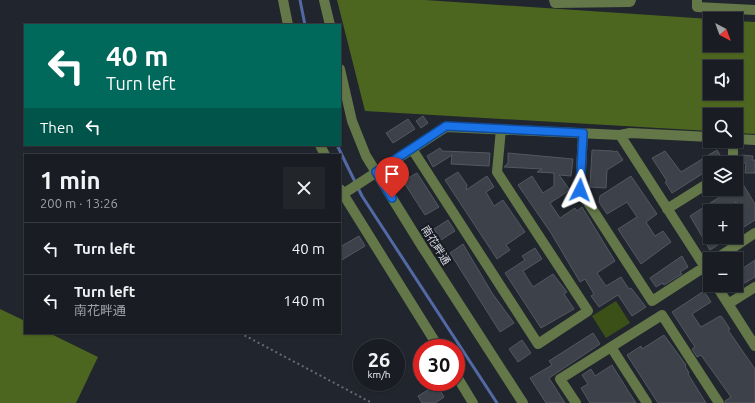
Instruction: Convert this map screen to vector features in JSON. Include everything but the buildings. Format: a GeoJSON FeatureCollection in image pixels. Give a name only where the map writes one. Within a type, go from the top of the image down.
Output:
{"type":"FeatureCollection","features":[{"type":"Feature","properties":{"kind":"street"},"geometry":{"type":"LineString","coordinates":[[283,0],[288,24]]}},
{"type":"Feature","properties":{"kind":"street"},"geometry":{"type":"LineString","coordinates":[[324,0],[330,24]]}},
{"type":"Feature","properties":{"kind":"street"},"geometry":{"type":"LineString","coordinates":[[554,0],[555,3],[630,2],[631,0]]}},
{"type":"Feature","properties":{"kind":"street"},"geometry":{"type":"LineString","coordinates":[[697,0],[696,7],[755,10]]}},
{"type":"Feature","properties":{"kind":"street","name":"南花畔通"},"geometry":{"type":"LineString","coordinates":[[341,73],[352,121],[366,156],[523,403]]}},
{"type":"Feature","properties":{"kind":"street"},"geometry":{"type":"LineString","coordinates":[[434,339],[345,191],[364,181],[446,126],[620,135],[630,133],[703,138]]}},
{"type":"Feature","properties":{"kind":"street"},"geometry":{"type":"LineString","coordinates":[[412,149],[538,344],[588,310],[497,172],[501,129]]}},
{"type":"Feature","properties":{"kind":"street"},"geometry":{"type":"LineString","coordinates":[[583,133],[580,190],[652,301],[703,271]]}},
{"type":"Feature","properties":{"kind":"street"},"geometry":{"type":"LineString","coordinates":[[620,135],[667,209],[703,261]]}},
{"type":"Feature","properties":{"kind":"street"},"geometry":{"type":"LineString","coordinates":[[743,139],[755,140]]}},
{"type":"Feature","properties":{"kind":"street"},"geometry":{"type":"LineString","coordinates":[[667,209],[703,186]]}},
{"type":"Feature","properties":{"kind":"street"},"geometry":{"type":"LineString","coordinates":[[726,252],[755,233]]}},
{"type":"Feature","properties":{"kind":"street"},"geometry":{"type":"LineString","coordinates":[[728,304],[755,287]]}},
{"type":"Feature","properties":{"kind":"street"},"geometry":{"type":"LineString","coordinates":[[720,292],[755,346]]}},
{"type":"Feature","properties":{"kind":"street"},"geometry":{"type":"LineString","coordinates":[[576,403],[560,379],[662,315],[719,403]]}},
{"type":"Feature","properties":{"kind":"street"},"geometry":{"type":"LineString","coordinates":[[611,347],[647,403]]}},
{"type":"Feature","properties":{"kind":"street"},"geometry":{"type":"LineString","coordinates":[[465,390],[473,403]]}},
{"type":"Feature","properties":{"kind":"path"},"geometry":{"type":"LineString","coordinates":[[242,334],[372,403]]}},
{"type":"Feature","properties":{"kind":"green space"},"geometry":{"type":"Polygon","coordinates":[[[337,0],[425,0],[703,19],[703,52],[743,52],[743,21],[755,22],[755,134],[743,133],[743,108],[703,108],[703,131],[365,111],[337,0]]]}},
{"type":"Feature","properties":{"kind":"green space"},"geometry":{"type":"Polygon","coordinates":[[[616,301],[630,323],[606,338],[592,316],[616,301]]]}},
{"type":"Feature","properties":{"kind":"green space"},"geometry":{"type":"Polygon","coordinates":[[[0,309],[24,321],[24,334],[51,334],[98,357],[76,403],[0,403],[0,309]]]}},
{"type":"Feature","properties":{"kind":"waterway"},"geometry":{"type":"LineString","coordinates":[[300,0],[305,24]]}},
{"type":"Feature","properties":{"kind":"waterway"},"geometry":{"type":"LineString","coordinates":[[337,146],[362,196],[497,403]]}},
{"type":"Feature","properties":{"kind":"route"},"geometry":{"type":"LineString","coordinates":[[392,198],[376,172],[446,126],[583,133],[580,190]]}}]}
